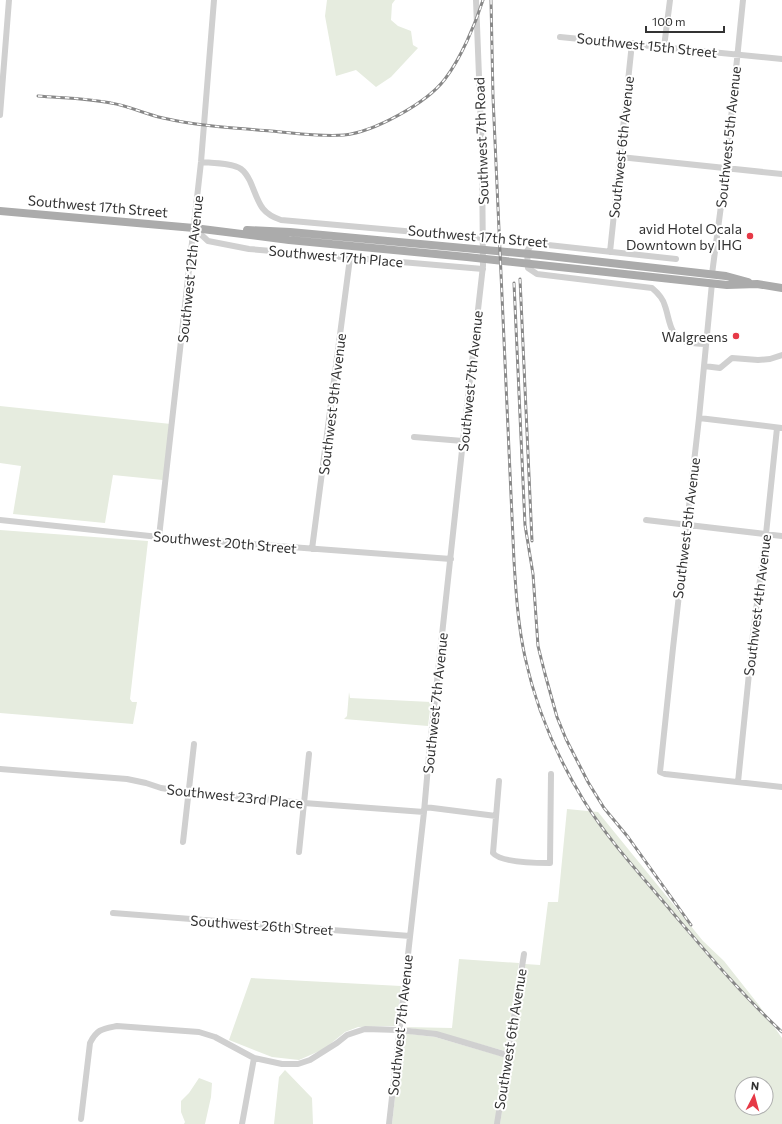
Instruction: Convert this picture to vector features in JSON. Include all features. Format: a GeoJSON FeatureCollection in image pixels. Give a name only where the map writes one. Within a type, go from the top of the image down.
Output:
{"type":"FeatureCollection","features":[{"type":"Feature","properties":{"kind":"main road","name":"Southwest 17th Street"},"geometry":{"type":"LineString","coordinates":[[0,211],[194,228],[289,240],[541,264],[726,285],[757,284]]}},
{"type":"Feature","properties":{"kind":"main road","name":"Southwest 17th Street"},"geometry":{"type":"LineString","coordinates":[[194,228],[290,232],[540,255],[712,274],[782,288]]}},
{"type":"Feature","properties":{"kind":"street"},"geometry":{"type":"LineString","coordinates":[[0,115],[9,0]]}},
{"type":"Feature","properties":{"kind":"street","name":"Southwest 12th Avenue"},"geometry":{"type":"LineString","coordinates":[[159,537],[201,162],[214,0]]}},
{"type":"Feature","properties":{"kind":"street","name":"Southwest 7th Road"},"geometry":{"type":"LineString","coordinates":[[476,0],[482,153],[483,269],[481,282]]}},
{"type":"Feature","properties":{"kind":"street"},"geometry":{"type":"LineString","coordinates":[[664,46],[670,0]]}},
{"type":"Feature","properties":{"kind":"street","name":"Southwest 5th Avenue"},"geometry":{"type":"LineString","coordinates":[[712,274],[726,168],[743,0]]}},
{"type":"Feature","properties":{"kind":"street","name":"Southwest 15th Street"},"geometry":{"type":"LineString","coordinates":[[560,37],[782,58]]}},
{"type":"Feature","properties":{"kind":"street","name":"Southwest 6th Avenue"},"geometry":{"type":"LineString","coordinates":[[610,252],[632,43]]}},
{"type":"Feature","properties":{"kind":"street"},"geometry":{"type":"LineString","coordinates":[[620,157],[782,174]]}},
{"type":"Feature","properties":{"kind":"street"},"geometry":{"type":"LineString","coordinates":[[201,162],[232,166],[241,169],[248,176],[262,210],[271,217],[282,220],[483,238]]}},
{"type":"Feature","properties":{"kind":"street","name":"Southwest 17th Place"},"geometry":{"type":"LineString","coordinates":[[194,228],[208,241],[226,246],[483,269]]}},
{"type":"Feature","properties":{"kind":"street"},"geometry":{"type":"LineString","coordinates":[[676,259],[539,244],[532,244],[527,251],[528,268],[537,274],[652,288],[660,295],[665,305],[670,328],[677,336],[686,342],[706,344]]}},
{"type":"Feature","properties":{"kind":"street","name":"Southwest 9th Avenue"},"geometry":{"type":"LineString","coordinates":[[312,549],[350,258]]}},
{"type":"Feature","properties":{"kind":"street","name":"Southwest 7th Avenue"},"geometry":{"type":"LineString","coordinates":[[389,1124],[425,810],[430,747],[481,282]]}},
{"type":"Feature","properties":{"kind":"street","name":"Southwest 5th Avenue"},"geometry":{"type":"LineString","coordinates":[[712,283],[699,418],[686,525],[660,772],[665,774],[738,782]]}},
{"type":"Feature","properties":{"kind":"street"},"geometry":{"type":"LineString","coordinates":[[704,366],[720,368],[732,358],[758,360],[770,359],[782,355]]}},
{"type":"Feature","properties":{"kind":"street"},"geometry":{"type":"LineString","coordinates":[[699,418],[780,428]]}},
{"type":"Feature","properties":{"kind":"street","name":"Southwest 4th Avenue"},"geometry":{"type":"LineString","coordinates":[[738,782],[753,634],[780,428]]}},
{"type":"Feature","properties":{"kind":"street"},"geometry":{"type":"LineString","coordinates":[[414,437],[463,441]]}},
{"type":"Feature","properties":{"kind":"street","name":"Southwest 20th Street"},"geometry":{"type":"LineString","coordinates":[[0,520],[159,537],[451,559]]}},
{"type":"Feature","properties":{"kind":"street"},"geometry":{"type":"LineString","coordinates":[[646,520],[782,536]]}},
{"type":"Feature","properties":{"kind":"street"},"geometry":{"type":"LineString","coordinates":[[183,842],[194,744]]}},
{"type":"Feature","properties":{"kind":"street"},"geometry":{"type":"LineString","coordinates":[[299,852],[309,754]]}},
{"type":"Feature","properties":{"kind":"street","name":"Southwest 23rd Place"},"geometry":{"type":"LineString","coordinates":[[0,769],[127,779],[161,788],[188,792],[304,803],[496,816]]}},
{"type":"Feature","properties":{"kind":"street"},"geometry":{"type":"LineString","coordinates":[[498,781],[496,828],[493,853],[496,856],[506,859],[550,863],[551,774]]}},
{"type":"Feature","properties":{"kind":"street"},"geometry":{"type":"LineString","coordinates":[[738,782],[782,787]]}},
{"type":"Feature","properties":{"kind":"street","name":"Southwest 26th Street"},"geometry":{"type":"LineString","coordinates":[[113,913],[410,936]]}},
{"type":"Feature","properties":{"kind":"street","name":"Southwest 6th Avenue"},"geometry":{"type":"LineString","coordinates":[[497,1124],[524,954]]}},
{"type":"Feature","properties":{"kind":"street"},"geometry":{"type":"LineString","coordinates":[[81,1119],[90,1043],[95,1033],[117,1026],[199,1032],[215,1037],[254,1058],[282,1064],[298,1064],[310,1060],[337,1043],[348,1034],[365,1029],[399,1030],[436,1034],[507,1054]]}},
{"type":"Feature","properties":{"kind":"street"},"geometry":{"type":"LineString","coordinates":[[242,1124],[254,1058]]}},
{"type":"Feature","properties":{"kind":"shaded area"},"geometry":{"type":"Polygon","coordinates":[[[327,0],[395,0],[392,4],[391,20],[398,26],[411,31],[413,45],[418,48],[391,77],[376,87],[356,70],[336,76],[325,16],[327,0]]]}},
{"type":"Feature","properties":{"kind":"shaded area"},"geometry":{"type":"Polygon","coordinates":[[[0,406],[171,424],[163,480],[113,475],[105,523],[13,514],[21,466],[0,463],[0,406]]]}},
{"type":"Feature","properties":{"kind":"shaded area"},"geometry":{"type":"Polygon","coordinates":[[[0,530],[148,541],[130,699],[132,702],[137,702],[133,724],[0,713],[0,530]]]}},
{"type":"Feature","properties":{"kind":"shaded area"},"geometry":{"type":"Polygon","coordinates":[[[349,692],[350,698],[431,702],[428,726],[344,719],[347,716],[349,692]]]}},
{"type":"Feature","properties":{"kind":"shaded area"},"geometry":{"type":"Polygon","coordinates":[[[567,809],[598,812],[703,941],[724,961],[758,1004],[782,1038],[782,1124],[500,1124],[525,964],[540,965],[548,902],[558,902],[567,809]]]}},
{"type":"Feature","properties":{"kind":"shaded area"},"geometry":{"type":"Polygon","coordinates":[[[459,959],[519,963],[505,1051],[436,1032],[402,1027],[452,1028],[459,959]]]}},
{"type":"Feature","properties":{"kind":"shaded area"},"geometry":{"type":"Polygon","coordinates":[[[251,978],[401,986],[397,1026],[358,1027],[345,1032],[324,1049],[299,1060],[272,1057],[229,1040],[251,978]]]}},
{"type":"Feature","properties":{"kind":"shaded area"},"geometry":{"type":"Polygon","coordinates":[[[402,1033],[435,1037],[504,1057],[495,1124],[392,1124],[402,1033]]]}},
{"type":"Feature","properties":{"kind":"shaded area"},"geometry":{"type":"Polygon","coordinates":[[[285,1070],[312,1098],[313,1124],[274,1124],[279,1077],[285,1070]]]}},
{"type":"Feature","properties":{"kind":"shaded area"},"geometry":{"type":"Polygon","coordinates":[[[199,1078],[212,1083],[211,1097],[205,1124],[184,1124],[185,1122],[181,1112],[181,1101],[189,1093],[199,1078]]]}},
{"type":"Feature","properties":{"kind":"railway"},"geometry":{"type":"LineString","coordinates":[[38,96],[102,101],[118,104],[163,118],[203,125],[317,135],[344,135],[356,133],[399,115],[437,88],[451,71],[462,51],[472,30],[483,0]]}},
{"type":"Feature","properties":{"kind":"railway"},"geometry":{"type":"LineString","coordinates":[[491,0],[493,97],[514,561],[519,621],[535,695],[556,750],[584,801],[604,830],[626,858],[739,989],[782,1032]]}},
{"type":"Feature","properties":{"kind":"railway"},"geometry":{"type":"LineString","coordinates":[[520,279],[532,541]]}},
{"type":"Feature","properties":{"kind":"railway"},"geometry":{"type":"LineString","coordinates":[[514,283],[525,525],[533,574],[538,646],[545,674],[557,717],[566,739],[588,782],[604,808],[628,837],[691,925]]}},
{"type":"Feature","properties":{"kind":"place","name":"avid Hotel Ocala Downtown by IHG"},"geometry":{"type":"Point","coordinates":[750,236]}},
{"type":"Feature","properties":{"kind":"place","name":"Walgreens"},"geometry":{"type":"Point","coordinates":[736,336]}}]}
